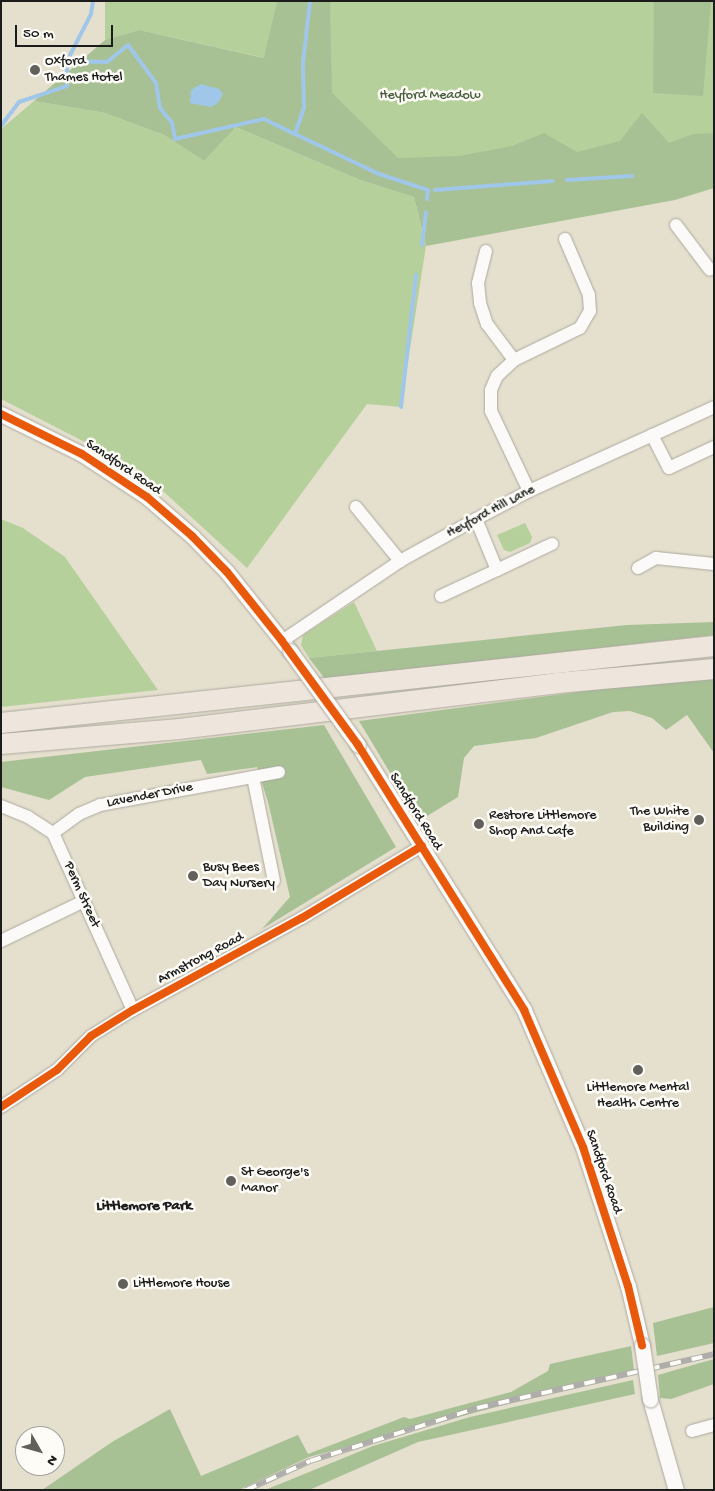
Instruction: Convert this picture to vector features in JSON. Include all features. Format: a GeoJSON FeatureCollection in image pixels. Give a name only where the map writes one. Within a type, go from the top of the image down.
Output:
{"type":"FeatureCollection","features":[{"type":"Feature","properties":{"kind":"main road"},"geometry":{"type":"LineString","coordinates":[[1,723],[714,646]]}},
{"type":"Feature","properties":{"kind":"main road"},"geometry":{"type":"LineString","coordinates":[[1,744],[179,729],[557,683],[714,669]]}},
{"type":"Feature","properties":{"kind":"street"},"geometry":{"type":"LineString","coordinates":[[676,225],[712,272]]}},
{"type":"Feature","properties":{"kind":"street"},"geometry":{"type":"LineString","coordinates":[[529,491],[491,411],[491,390],[496,376],[514,360],[580,328],[590,311],[590,295],[565,239]]}},
{"type":"Feature","properties":{"kind":"street"},"geometry":{"type":"LineString","coordinates":[[486,251],[478,283],[480,303],[487,324],[514,360]]}},
{"type":"Feature","properties":{"kind":"street","name":"Heyford Hill Lane"},"geometry":{"type":"LineString","coordinates":[[286,646],[400,561],[529,491],[714,407]]}},
{"type":"Feature","properties":{"kind":"street","name":"Sandford Road"},"geometry":{"type":"LineString","coordinates":[[1,414],[82,454],[147,497],[192,536],[227,572],[286,646],[358,745],[422,846],[524,1010],[582,1147],[628,1286],[642,1345],[650,1399],[676,1490]]}},
{"type":"Feature","properties":{"kind":"street"},"geometry":{"type":"LineString","coordinates":[[652,435],[668,468],[714,447]]}},
{"type":"Feature","properties":{"kind":"street"},"geometry":{"type":"LineString","coordinates":[[356,507],[400,561]]}},
{"type":"Feature","properties":{"kind":"street"},"geometry":{"type":"LineString","coordinates":[[476,519],[497,570]]}},
{"type":"Feature","properties":{"kind":"street"},"geometry":{"type":"LineString","coordinates":[[441,596],[552,544]]}},
{"type":"Feature","properties":{"kind":"street"},"geometry":{"type":"LineString","coordinates":[[638,568],[656,558],[714,564]]}},
{"type":"Feature","properties":{"kind":"street","name":"Lavender Drive"},"geometry":{"type":"LineString","coordinates":[[53,834],[79,814],[100,805],[279,772]]}},
{"type":"Feature","properties":{"kind":"street"},"geometry":{"type":"LineString","coordinates":[[253,777],[274,881]]}},
{"type":"Feature","properties":{"kind":"street"},"geometry":{"type":"LineString","coordinates":[[1,806],[28,817],[53,834]]}},
{"type":"Feature","properties":{"kind":"street","name":"Perm Street"},"geometry":{"type":"LineString","coordinates":[[53,834],[133,1010]]}},
{"type":"Feature","properties":{"kind":"street","name":"Armstrong Road"},"geometry":{"type":"LineString","coordinates":[[1,1107],[57,1070],[91,1036],[133,1010],[302,918],[422,846]]}},
{"type":"Feature","properties":{"kind":"street"},"geometry":{"type":"LineString","coordinates":[[1,941],[84,901]]}},
{"type":"Feature","properties":{"kind":"street"},"geometry":{"type":"LineString","coordinates":[[692,1431],[714,1425]]}},
{"type":"Feature","properties":{"kind":"green space"},"geometry":{"type":"Polygon","coordinates":[[[105,1],[277,1],[265,58],[139,30],[105,40],[105,1]]]}},
{"type":"Feature","properties":{"kind":"green space"},"geometry":{"type":"Polygon","coordinates":[[[277,1],[330,1],[332,93],[398,158],[459,156],[512,146],[544,133],[577,152],[620,141],[642,113],[669,143],[693,134],[714,133],[714,188],[675,200],[426,246],[414,197],[360,180],[236,127],[204,161],[164,135],[105,113],[34,101],[105,40],[139,30],[264,58],[277,1]]]}},
{"type":"Feature","properties":{"kind":"green space","name":"Heyford Meadow"},"geometry":{"type":"Polygon","coordinates":[[[297,1],[714,1],[714,157],[366,169],[290,38],[297,1]]]}},
{"type":"Feature","properties":{"kind":"green space"},"geometry":{"type":"Polygon","coordinates":[[[654,1],[711,1],[703,96],[653,93],[654,1]]]}},
{"type":"Feature","properties":{"kind":"green space"},"geometry":{"type":"Polygon","coordinates":[[[34,101],[105,113],[164,135],[204,161],[236,127],[360,180],[414,197],[426,246],[401,407],[367,404],[247,568],[141,471],[1,399],[1,129],[34,101]]]}},
{"type":"Feature","properties":{"kind":"green space"},"geometry":{"type":"Polygon","coordinates":[[[1,519],[23,528],[65,557],[158,690],[1,707],[1,519]]]}},
{"type":"Feature","properties":{"kind":"green space"},"geometry":{"type":"Polygon","coordinates":[[[525,523],[532,537],[530,543],[510,552],[504,550],[497,535],[525,523]]]}},
{"type":"Feature","properties":{"kind":"green space"},"geometry":{"type":"Polygon","coordinates":[[[354,602],[377,651],[309,658],[301,645],[303,635],[354,602]]]}},
{"type":"Feature","properties":{"kind":"green space"},"geometry":{"type":"Polygon","coordinates":[[[714,622],[714,635],[325,679],[309,658],[627,625],[714,622]]]}},
{"type":"Feature","properties":{"kind":"green space"},"geometry":{"type":"Polygon","coordinates":[[[714,678],[714,753],[687,715],[666,730],[652,718],[630,711],[613,712],[536,738],[474,746],[464,758],[458,797],[419,821],[359,721],[601,689],[714,678]]]}},
{"type":"Feature","properties":{"kind":"green space"},"geometry":{"type":"Polygon","coordinates":[[[324,725],[396,847],[262,929],[290,897],[268,802],[257,767],[207,774],[201,760],[85,777],[49,800],[1,787],[1,762],[324,725]]]}},
{"type":"Feature","properties":{"kind":"green space"},"geometry":{"type":"Polygon","coordinates":[[[714,1307],[714,1343],[657,1356],[653,1323],[714,1307]]]}},
{"type":"Feature","properties":{"kind":"green space"},"geometry":{"type":"Polygon","coordinates":[[[631,1346],[634,1370],[309,1457],[239,1490],[42,1490],[112,1442],[170,1409],[201,1476],[298,1435],[308,1454],[404,1417],[410,1419],[511,1392],[548,1371],[550,1364],[631,1346]]]}},
{"type":"Feature","properties":{"kind":"green space"},"geometry":{"type":"Polygon","coordinates":[[[714,1359],[714,1384],[671,1399],[660,1398],[658,1375],[714,1359]]]}},
{"type":"Feature","properties":{"kind":"green space"},"geometry":{"type":"Polygon","coordinates":[[[633,1380],[635,1394],[418,1442],[309,1490],[265,1490],[373,1446],[470,1417],[633,1380]]]}},
{"type":"Feature","properties":{"kind":"water"},"geometry":{"type":"Polygon","coordinates":[[[201,84],[219,89],[223,94],[218,103],[211,107],[190,103],[191,90],[201,84]]]}},
{"type":"Feature","properties":{"kind":"waterway"},"geometry":{"type":"LineString","coordinates":[[67,61],[91,14],[93,1]]}},
{"type":"Feature","properties":{"kind":"waterway"},"geometry":{"type":"LineString","coordinates":[[1,126],[19,102],[67,86],[67,61],[107,62],[128,45],[156,83],[160,108],[172,123],[175,139],[264,119],[295,134],[304,108],[303,63],[310,1]]}},
{"type":"Feature","properties":{"kind":"waterway"},"geometry":{"type":"LineString","coordinates":[[295,134],[379,174],[428,190],[427,199]]}},
{"type":"Feature","properties":{"kind":"waterway"},"geometry":{"type":"LineString","coordinates":[[567,180],[632,176]]}},
{"type":"Feature","properties":{"kind":"waterway"},"geometry":{"type":"LineString","coordinates":[[435,190],[553,181]]}},
{"type":"Feature","properties":{"kind":"waterway"},"geometry":{"type":"LineString","coordinates":[[422,245],[426,212]]}},
{"type":"Feature","properties":{"kind":"waterway"},"geometry":{"type":"LineString","coordinates":[[401,407],[416,275]]}},
{"type":"Feature","properties":{"kind":"railway"},"geometry":{"type":"LineString","coordinates":[[246,1490],[310,1461],[477,1408],[714,1354]]}},
{"type":"Feature","properties":{"kind":"cycle path"},"geometry":{"type":"LineString","coordinates":[[1,414],[82,454],[147,497],[192,536],[227,572],[282,641],[358,745],[524,1010],[583,1147],[628,1286],[642,1345]]}},
{"type":"Feature","properties":{"kind":"cycle path"},"geometry":{"type":"LineString","coordinates":[[1,1107],[57,1070],[91,1036],[133,1010],[302,918],[422,846]]}},
{"type":"Feature","properties":{"kind":"place","name":"Oxford Thames Hotel"},"geometry":{"type":"Point","coordinates":[35,70]}},
{"type":"Feature","properties":{"kind":"place","name":"The White Building"},"geometry":{"type":"Point","coordinates":[699,820]}},
{"type":"Feature","properties":{"kind":"place","name":"Restore Littlemore Shop And Cafe"},"geometry":{"type":"Point","coordinates":[479,824]}},
{"type":"Feature","properties":{"kind":"place","name":"Busy Bees Day Nursery"},"geometry":{"type":"Point","coordinates":[193,876]}},
{"type":"Feature","properties":{"kind":"place","name":"Littlemore Mental Health Centre"},"geometry":{"type":"Point","coordinates":[638,1070]}},
{"type":"Feature","properties":{"kind":"place","name":"St George's Manor"},"geometry":{"type":"Point","coordinates":[231,1181]}},
{"type":"Feature","properties":{"kind":"place","name":"Littlemore House"},"geometry":{"type":"Point","coordinates":[123,1284]}},
{"type":"Feature","properties":{"kind":"district","name":"Littlemore Park"},"geometry":{"type":"Point","coordinates":[144,1207]}}]}
